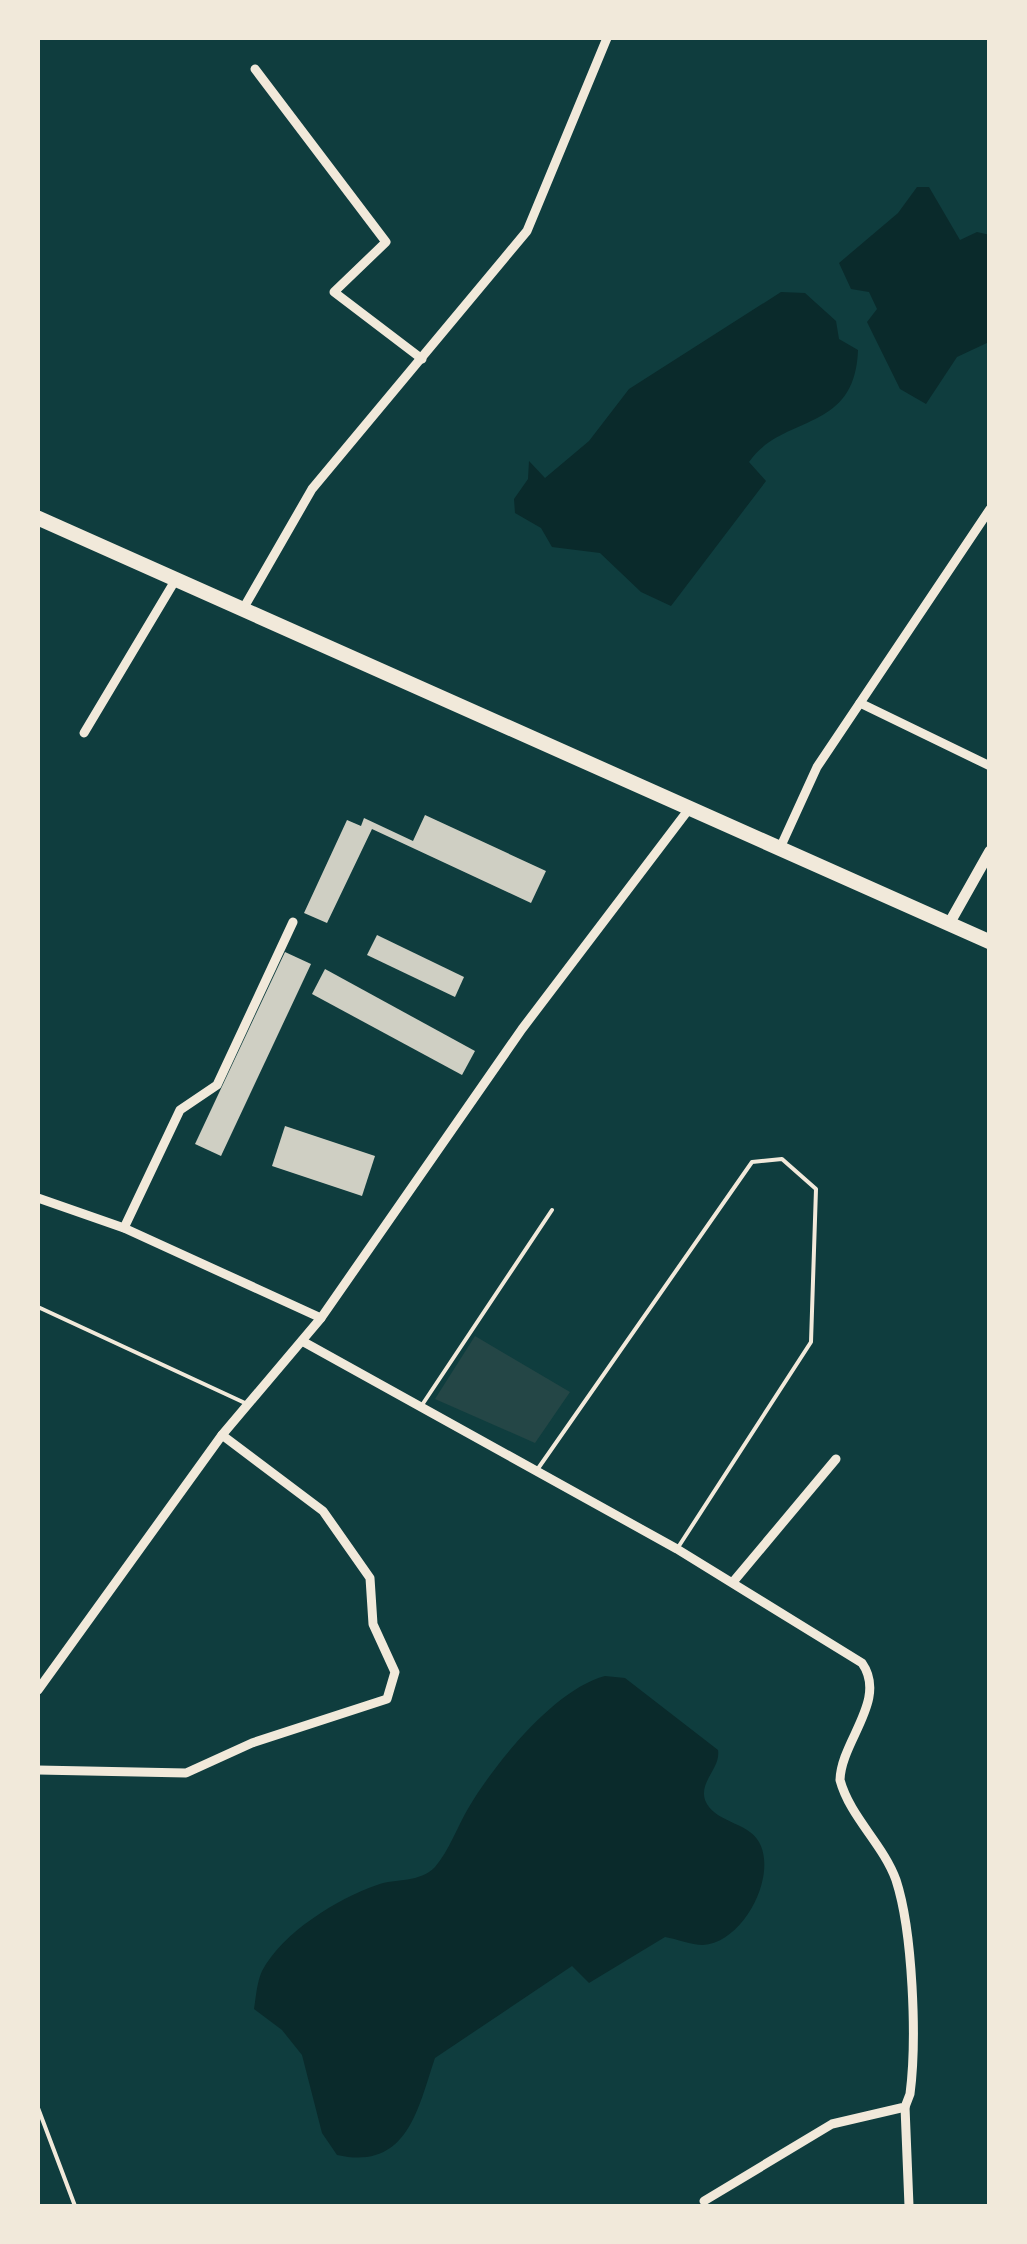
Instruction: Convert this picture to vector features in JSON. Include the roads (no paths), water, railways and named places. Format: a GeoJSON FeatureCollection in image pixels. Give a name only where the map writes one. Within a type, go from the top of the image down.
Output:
{"type":"FeatureCollection","features":[{"type":"Feature","properties":{"kind":"highway"},"geometry":{"type":"LineString","coordinates":[[38,518],[990,942]]}},
{"type":"Feature","properties":{"kind":"street"},"geometry":{"type":"LineString","coordinates":[[242,610],[312,488],[526,232],[607,38]]}},
{"type":"Feature","properties":{"kind":"street"},"geometry":{"type":"LineString","coordinates":[[256,69],[386,242],[334,292],[422,359]]}},
{"type":"Feature","properties":{"kind":"street"},"geometry":{"type":"LineString","coordinates":[[780,848],[817,767],[990,509]]}},
{"type":"Feature","properties":{"kind":"street"},"geometry":{"type":"LineString","coordinates":[[84,733],[176,580]]}},
{"type":"Feature","properties":{"kind":"street"},"geometry":{"type":"LineString","coordinates":[[860,703],[990,766]]}},
{"type":"Feature","properties":{"kind":"street"},"geometry":{"type":"LineString","coordinates":[[38,1690],[222,1435],[321,1318],[522,1030],[689,808]]}},
{"type":"Feature","properties":{"kind":"street"},"geometry":{"type":"LineString","coordinates":[[950,922],[990,851]]}},
{"type":"Feature","properties":{"kind":"street"},"geometry":{"type":"LineString","coordinates":[[124,1228],[180,1110],[218,1085],[293,922]]}},
{"type":"Feature","properties":{"kind":"street"},"geometry":{"type":"LineString","coordinates":[[38,1198],[124,1228],[321,1318]]}},
{"type":"Feature","properties":{"kind":"street"},"geometry":{"type":"LineString","coordinates":[[302,1341],[677,1548],[862,1663],[870,1674],[871,1695],[841,1764],[840,1780],[895,1879],[902,1906],[912,2003],[912,2078],[905,2106],[908,2206]]}},
{"type":"Feature","properties":{"kind":"street"},"geometry":{"type":"LineString","coordinates":[[38,1770],[186,1773],[252,1743],[386,1699],[394,1672],[373,1624],[370,1578],[323,1511],[222,1435]]}},
{"type":"Feature","properties":{"kind":"street"},"geometry":{"type":"LineString","coordinates":[[733,1582],[836,1459]]}},
{"type":"Feature","properties":{"kind":"street"},"geometry":{"type":"LineString","coordinates":[[704,2201],[832,2124],[905,2106]]}},
{"type":"Feature","properties":{"kind":"lane"},"geometry":{"type":"LineString","coordinates":[[536,1473],[752,1162],[782,1158],[816,1189],[811,1342],[677,1548]]}},
{"type":"Feature","properties":{"kind":"lane"},"geometry":{"type":"LineString","coordinates":[[422,1405],[552,1210]]}},
{"type":"Feature","properties":{"kind":"lane"},"geometry":{"type":"LineString","coordinates":[[38,1306],[250,1405]]}},
{"type":"Feature","properties":{"kind":"lane"},"geometry":{"type":"LineString","coordinates":[[38,2108],[75,2206]]}}]}
